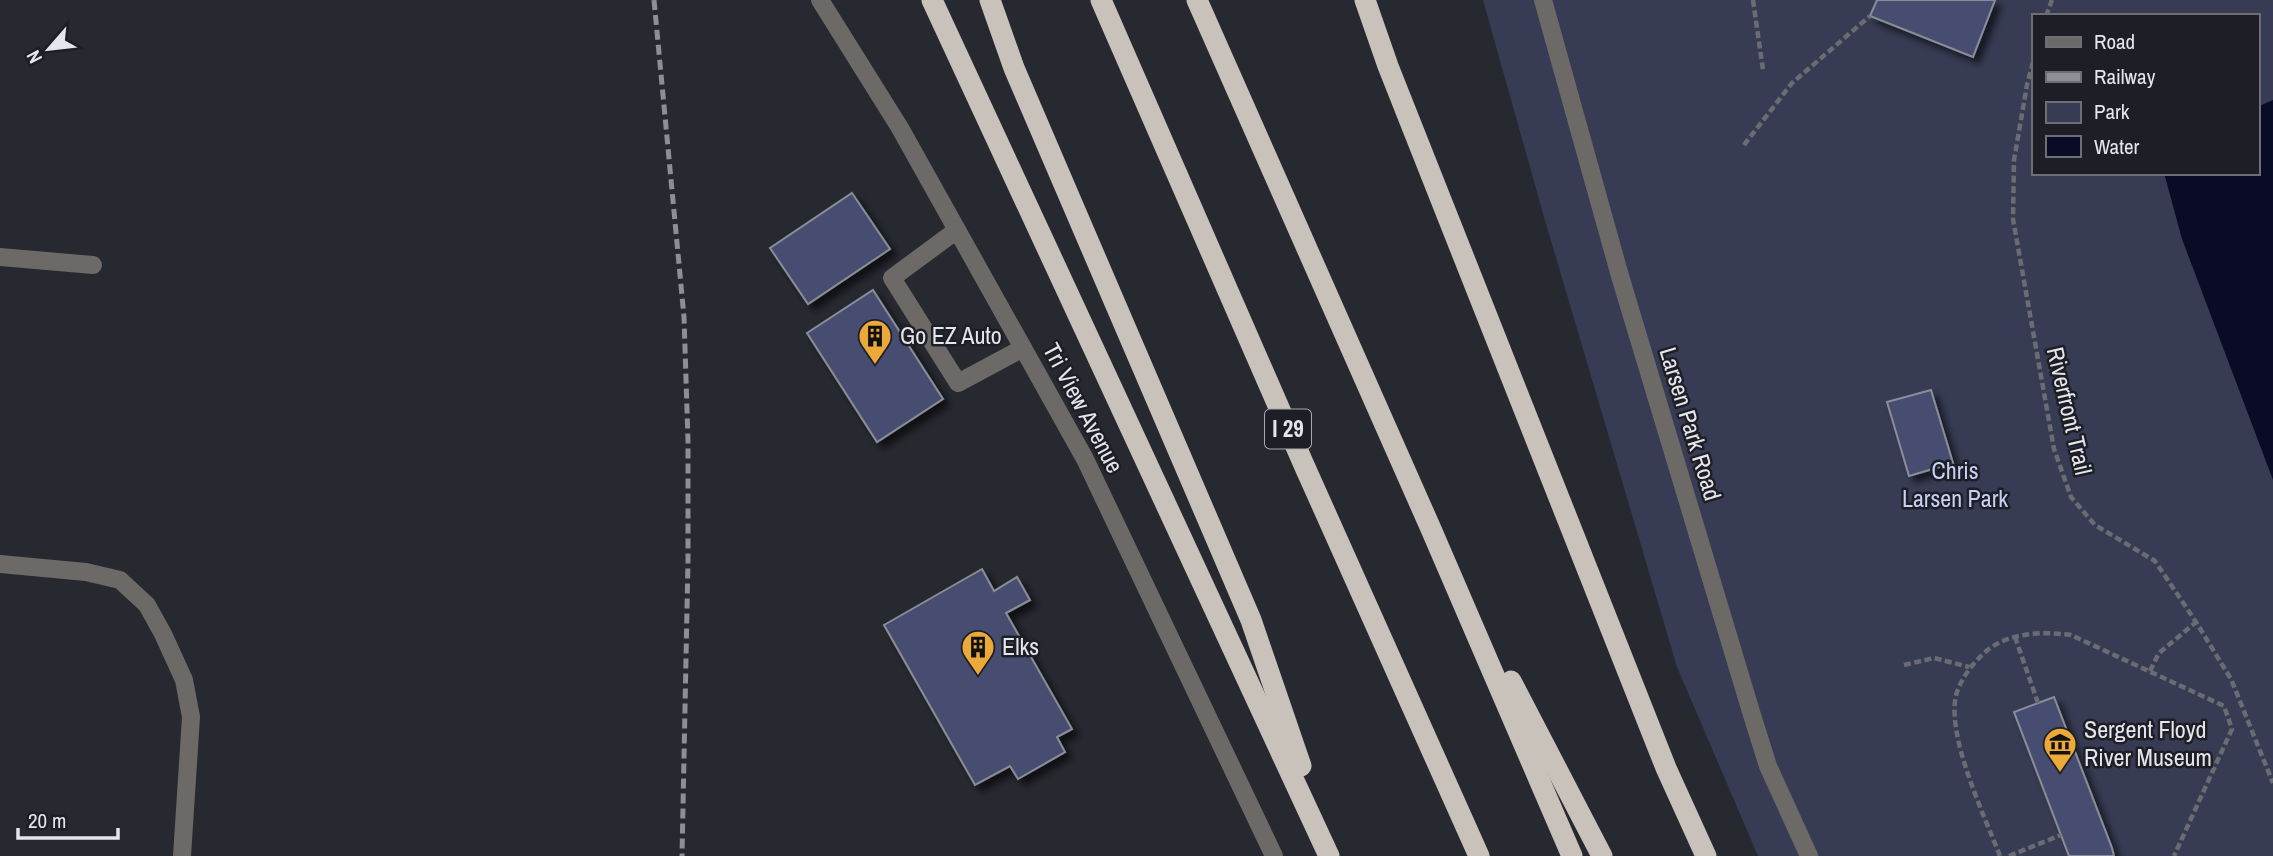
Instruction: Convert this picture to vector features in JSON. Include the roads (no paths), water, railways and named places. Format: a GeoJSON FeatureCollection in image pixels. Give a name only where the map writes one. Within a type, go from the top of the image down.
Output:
{"type":"FeatureCollection","features":[{"type":"Feature","properties":{"kind":"highway"},"geometry":{"type":"LineString","coordinates":[[932,0],[1330,856]]}},
{"type":"Feature","properties":{"kind":"highway"},"geometry":{"type":"LineString","coordinates":[[990,0],[1014,68],[1251,620],[1330,856]]}},
{"type":"Feature","properties":{"kind":"highway","name":"I 29"},"geometry":{"type":"LineString","coordinates":[[1101,0],[1304,465],[1479,856]]}},
{"type":"Feature","properties":{"kind":"highway"},"geometry":{"type":"LineString","coordinates":[[1197,0],[1572,856]]}},
{"type":"Feature","properties":{"kind":"highway"},"geometry":{"type":"LineString","coordinates":[[1365,0],[1393,79],[1656,742],[1706,856]]}},
{"type":"Feature","properties":{"kind":"highway"},"geometry":{"type":"LineString","coordinates":[[1431,529],[1602,856]]}},
{"type":"Feature","properties":{"kind":"street","name":"Tri View Avenue"},"geometry":{"type":"LineString","coordinates":[[820,0],[900,128],[1085,459],[1274,856]]}},
{"type":"Feature","properties":{"kind":"street","name":"Larsen Park Road"},"geometry":{"type":"LineString","coordinates":[[1543,0],[1620,276],[1763,754],[1809,856]]}},
{"type":"Feature","properties":{"kind":"street"},"geometry":{"type":"LineString","coordinates":[[957,230],[892,278],[958,383],[1023,348]]}},
{"type":"Feature","properties":{"kind":"street"},"geometry":{"type":"LineString","coordinates":[[0,257],[93,265]]}},
{"type":"Feature","properties":{"kind":"street"},"geometry":{"type":"LineString","coordinates":[[0,564],[86,572],[121,580],[147,605],[184,680],[191,718],[182,856]]}},
{"type":"Feature","properties":{"kind":"water"},"geometry":{"type":"Polygon","coordinates":[[[2273,100],[2273,480],[2182,239],[2165,175],[2259,175],[2259,106],[2273,100]]]}},
{"type":"Feature","properties":{"kind":"railway"},"geometry":{"type":"LineString","coordinates":[[654,0],[684,317],[688,560],[682,856]]}},
{"type":"Feature","properties":{"kind":"place","name":"Go EZ Auto"},"geometry":{"type":"Point","coordinates":[875,366]}},
{"type":"Feature","properties":{"kind":"place","name":"Elks"},"geometry":{"type":"Point","coordinates":[978,677]}},
{"type":"Feature","properties":{"kind":"place","name":"Sergent Floyd River Museum"},"geometry":{"type":"Point","coordinates":[2060,774]}},
{"type":"Feature","properties":{"kind":"park label","name":"Chris Larsen Park"},"geometry":{"type":"Point","coordinates":[1955,485]}}]}
